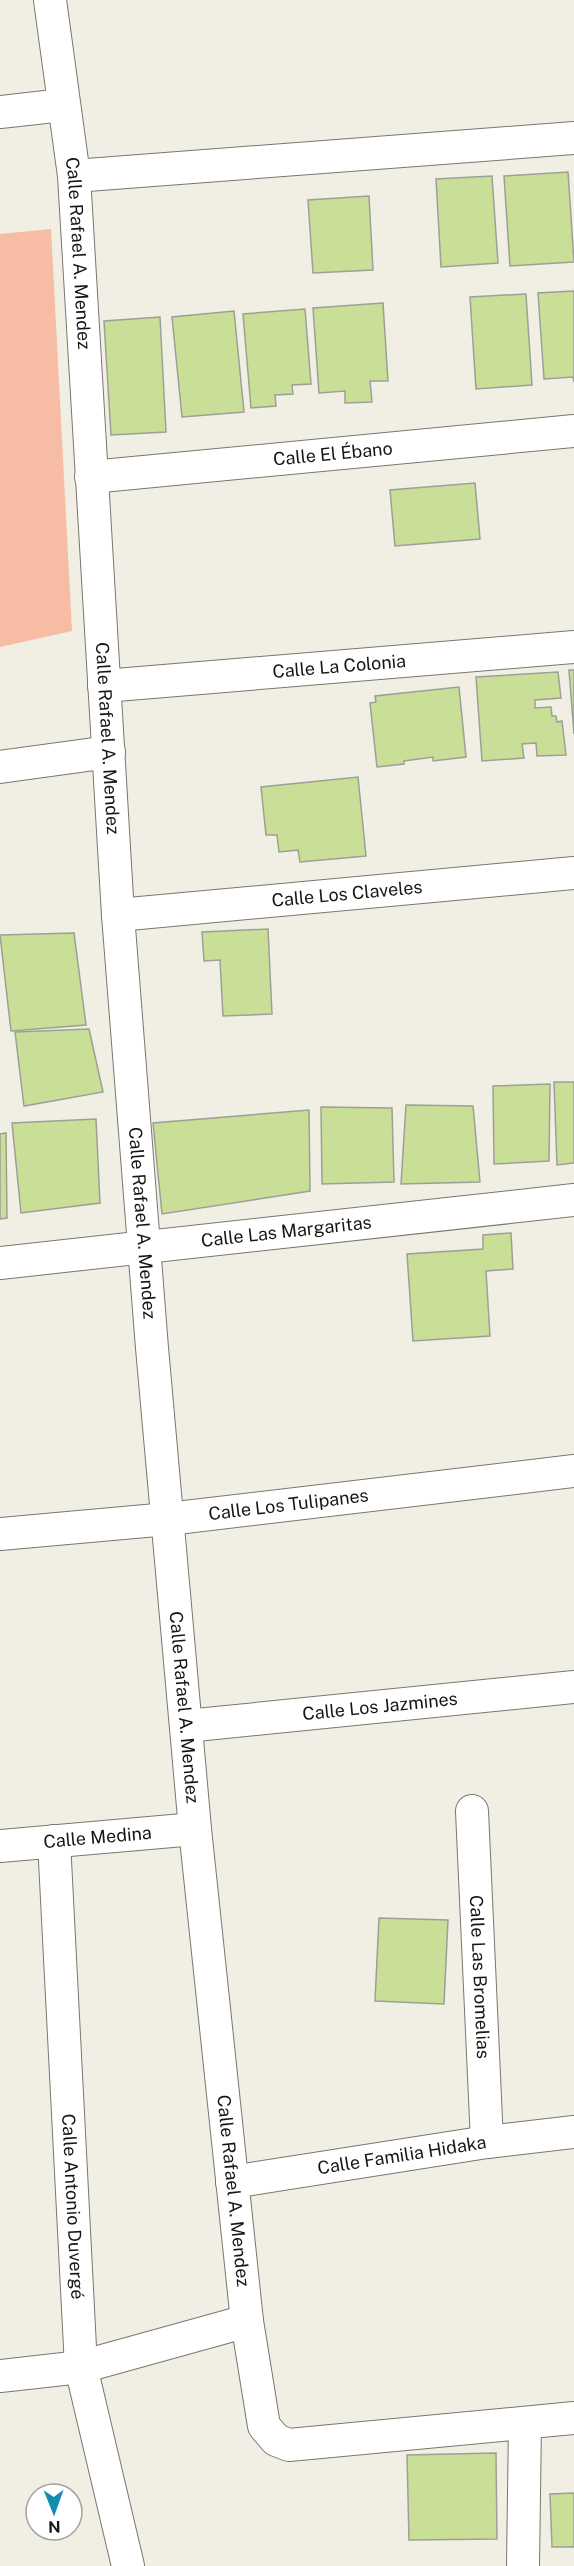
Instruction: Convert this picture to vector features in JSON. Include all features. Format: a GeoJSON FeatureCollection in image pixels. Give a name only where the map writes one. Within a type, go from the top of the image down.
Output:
{"type":"FeatureCollection","features":[{"type":"Feature","properties":{"kind":"street","name":"Calle Rafael A. Mendez"},"geometry":{"type":"LineString","coordinates":[[50,0],[74,176],[118,915],[144,1248],[195,1829],[247,2321],[264,2426],[276,2440],[290,2445],[525,2423]]}},
{"type":"Feature","properties":{"kind":"street"},"geometry":{"type":"LineString","coordinates":[[0,112],[63,105]]}},
{"type":"Feature","properties":{"kind":"street"},"geometry":{"type":"LineString","coordinates":[[74,176],[574,138]]}},
{"type":"Feature","properties":{"kind":"street","name":"Calle El Ébano"},"geometry":{"type":"LineString","coordinates":[[91,477],[574,431]]}},
{"type":"Feature","properties":{"kind":"street","name":"Calle La Colonia"},"geometry":{"type":"LineString","coordinates":[[104,686],[574,647]]}},
{"type":"Feature","properties":{"kind":"street"},"geometry":{"type":"LineString","coordinates":[[0,767],[109,752]]}},
{"type":"Feature","properties":{"kind":"street","name":"Calle Los Claveles"},"geometry":{"type":"LineString","coordinates":[[118,915],[574,873]]}},
{"type":"Feature","properties":{"kind":"street","name":"Calle Las Margaritas"},"geometry":{"type":"LineString","coordinates":[[0,1263],[574,1200]]}},
{"type":"Feature","properties":{"kind":"street","name":"Calle Los Tulipanes"},"geometry":{"type":"LineString","coordinates":[[0,1534],[168,1519],[574,1471]]}},
{"type":"Feature","properties":{"kind":"street","name":"Calle Los Jazmines"},"geometry":{"type":"LineString","coordinates":[[186,1726],[574,1687]]}},
{"type":"Feature","properties":{"kind":"street","name":"Calle Las Bromelias"},"geometry":{"type":"LineString","coordinates":[[472,1811],[487,2142]]}},
{"type":"Feature","properties":{"kind":"street","name":"Calle Medina"},"geometry":{"type":"LineString","coordinates":[[0,1846],[195,1829]]}},
{"type":"Feature","properties":{"kind":"street","name":"Calle Antonio Duvergé"},"geometry":{"type":"LineString","coordinates":[[54,1841],[81,2367],[128,2566]]}},
{"type":"Feature","properties":{"kind":"street","name":"Calle Familia Hidaka"},"geometry":{"type":"LineString","coordinates":[[232,2182],[487,2142],[574,2132]]}},
{"type":"Feature","properties":{"kind":"street"},"geometry":{"type":"LineString","coordinates":[[0,2376],[81,2367],[247,2321]]}},
{"type":"Feature","properties":{"kind":"street"},"geometry":{"type":"LineString","coordinates":[[524,2566],[525,2423],[574,2418]]}},
{"type":"Feature","properties":{"kind":"shaded area"},"geometry":{"type":"Polygon","coordinates":[[[51,229],[72,631],[0,647],[0,234],[51,229]]]}},
{"type":"Feature","properties":{"kind":"building"},"geometry":{"type":"Polygon","coordinates":[[[568,172],[574,262],[510,266],[504,176],[568,172]]]}},
{"type":"Feature","properties":{"kind":"building"},"geometry":{"type":"Polygon","coordinates":[[[492,176],[498,263],[441,267],[436,179],[492,176]]]}},
{"type":"Feature","properties":{"kind":"building"},"geometry":{"type":"Polygon","coordinates":[[[369,196],[373,270],[313,273],[308,200],[369,196]]]}},
{"type":"Feature","properties":{"kind":"building"},"geometry":{"type":"Polygon","coordinates":[[[574,291],[574,382],[573,377],[544,379],[538,293],[574,291]]]}},
{"type":"Feature","properties":{"kind":"building"},"geometry":{"type":"Polygon","coordinates":[[[526,294],[532,385],[476,389],[470,297],[526,294]]]}},
{"type":"Feature","properties":{"kind":"building"},"geometry":{"type":"Polygon","coordinates":[[[383,303],[388,381],[370,381],[372,402],[345,403],[345,391],[319,393],[313,308],[383,303]]]}},
{"type":"Feature","properties":{"kind":"building"},"geometry":{"type":"Polygon","coordinates":[[[305,309],[311,384],[292,385],[293,394],[275,395],[276,406],[251,408],[243,314],[305,309]]]}},
{"type":"Feature","properties":{"kind":"building"},"geometry":{"type":"Polygon","coordinates":[[[234,311],[244,412],[182,417],[172,317],[234,311]]]}},
{"type":"Feature","properties":{"kind":"building"},"geometry":{"type":"Polygon","coordinates":[[[160,317],[166,432],[111,435],[104,321],[160,317]]]}},
{"type":"Feature","properties":{"kind":"building"},"geometry":{"type":"Polygon","coordinates":[[[475,483],[480,539],[395,546],[390,490],[475,483]]]}},
{"type":"Feature","properties":{"kind":"building"},"geometry":{"type":"Polygon","coordinates":[[[569,670],[574,670],[574,734],[569,670]]]}},
{"type":"Feature","properties":{"kind":"building"},"geometry":{"type":"Polygon","coordinates":[[[558,672],[561,698],[535,700],[535,708],[551,707],[552,716],[556,716],[557,722],[562,721],[566,755],[537,756],[536,743],[522,744],[524,758],[482,761],[476,677],[558,672]]]}},
{"type":"Feature","properties":{"kind":"building"},"geometry":{"type":"Polygon","coordinates":[[[459,687],[466,757],[433,761],[433,757],[377,767],[370,703],[376,702],[375,696],[459,687]]]}},
{"type":"Feature","properties":{"kind":"building"},"geometry":{"type":"Polygon","coordinates":[[[358,777],[366,856],[300,862],[298,850],[279,852],[277,835],[266,835],[261,787],[358,777]]]}},
{"type":"Feature","properties":{"kind":"building"},"geometry":{"type":"Polygon","coordinates":[[[268,929],[272,1014],[223,1016],[220,960],[204,961],[202,932],[268,929]]]}},
{"type":"Feature","properties":{"kind":"building"},"geometry":{"type":"Polygon","coordinates":[[[74,933],[86,1025],[11,1031],[0,935],[74,933]]]}},
{"type":"Feature","properties":{"kind":"building"},"geometry":{"type":"Polygon","coordinates":[[[89,1029],[103,1092],[24,1106],[15,1032],[89,1029]]]}},
{"type":"Feature","properties":{"kind":"building"},"geometry":{"type":"Polygon","coordinates":[[[554,1082],[574,1082],[574,1163],[557,1165],[554,1082]]]}},
{"type":"Feature","properties":{"kind":"building"},"geometry":{"type":"Polygon","coordinates":[[[550,1084],[549,1161],[494,1164],[493,1086],[550,1084]]]}},
{"type":"Feature","properties":{"kind":"building"},"geometry":{"type":"Polygon","coordinates":[[[406,1105],[473,1106],[480,1182],[401,1184],[406,1105]]]}},
{"type":"Feature","properties":{"kind":"building"},"geometry":{"type":"Polygon","coordinates":[[[321,1107],[392,1108],[394,1182],[322,1184],[321,1107]]]}},
{"type":"Feature","properties":{"kind":"building"},"geometry":{"type":"Polygon","coordinates":[[[309,1110],[310,1191],[162,1214],[153,1123],[309,1110]]]}},
{"type":"Feature","properties":{"kind":"building"},"geometry":{"type":"Polygon","coordinates":[[[96,1119],[100,1203],[21,1213],[12,1123],[96,1119]]]}},
{"type":"Feature","properties":{"kind":"building"},"geometry":{"type":"Polygon","coordinates":[[[6,1133],[7,1218],[0,1219],[0,1134],[6,1133]]]}},
{"type":"Feature","properties":{"kind":"building"},"geometry":{"type":"Polygon","coordinates":[[[511,1233],[513,1269],[486,1271],[490,1336],[413,1341],[407,1254],[483,1249],[483,1235],[511,1233]]]}},
{"type":"Feature","properties":{"kind":"building"},"geometry":{"type":"Polygon","coordinates":[[[379,1918],[448,1920],[444,2004],[375,2001],[379,1918]]]}},
{"type":"Feature","properties":{"kind":"building"},"geometry":{"type":"Polygon","coordinates":[[[496,2453],[497,2539],[409,2540],[407,2455],[496,2453]]]}},
{"type":"Feature","properties":{"kind":"building"},"geometry":{"type":"Polygon","coordinates":[[[574,2493],[574,2547],[552,2547],[550,2494],[574,2493]]]}}]}
